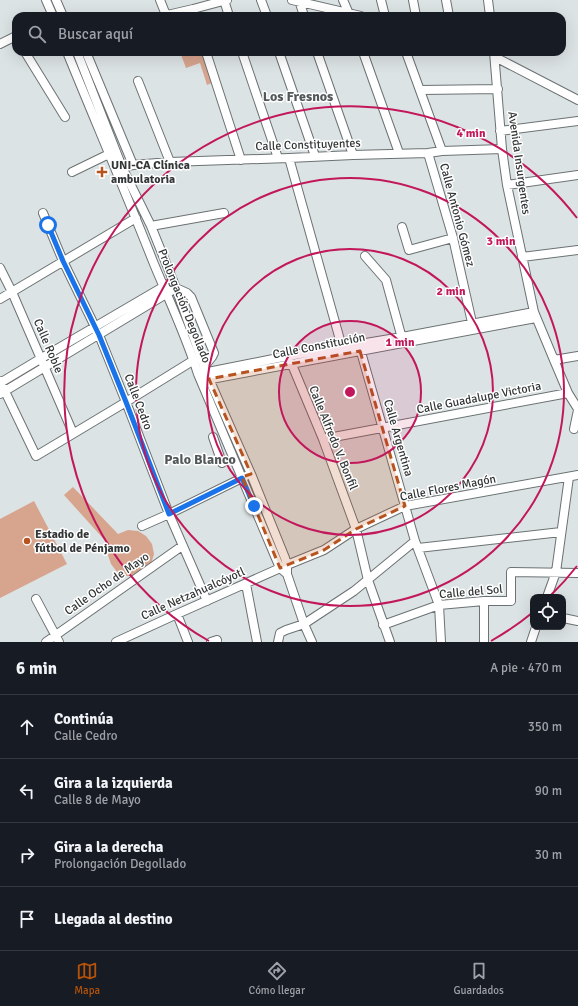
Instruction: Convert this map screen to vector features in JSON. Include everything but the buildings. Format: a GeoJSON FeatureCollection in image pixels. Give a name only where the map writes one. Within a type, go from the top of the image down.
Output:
{"type":"FeatureCollection","features":[{"type":"Feature","properties":{"kind":"street"},"geometry":{"type":"LineString","coordinates":[[46,0],[51,12]]}},
{"type":"Feature","properties":{"kind":"street"},"geometry":{"type":"LineString","coordinates":[[160,0],[163,12]]}},
{"type":"Feature","properties":{"kind":"street"},"geometry":{"type":"LineString","coordinates":[[196,12],[225,0],[228,12]]}},
{"type":"Feature","properties":{"kind":"street"},"geometry":{"type":"LineString","coordinates":[[261,0],[265,12]]}},
{"type":"Feature","properties":{"kind":"street"},"geometry":{"type":"LineString","coordinates":[[297,0],[339,12]]}},
{"type":"Feature","properties":{"kind":"street"},"geometry":{"type":"LineString","coordinates":[[297,0],[302,12]]}},
{"type":"Feature","properties":{"kind":"street"},"geometry":{"type":"LineString","coordinates":[[343,0],[349,12]]}},
{"type":"Feature","properties":{"kind":"street"},"geometry":{"type":"LineString","coordinates":[[381,0],[384,12]]}},
{"type":"Feature","properties":{"kind":"street"},"geometry":{"type":"LineString","coordinates":[[413,0],[415,12]]}},
{"type":"Feature","properties":{"kind":"street"},"geometry":{"type":"LineString","coordinates":[[446,0],[448,12]]}},
{"type":"Feature","properties":{"kind":"street"},"geometry":{"type":"LineString","coordinates":[[488,0],[490,12]]}},
{"type":"Feature","properties":{"kind":"street"},"geometry":{"type":"LineString","coordinates":[[54,12],[58,2]]}},
{"type":"Feature","properties":{"kind":"street"},"geometry":{"type":"LineString","coordinates":[[58,2],[62,12]]}},
{"type":"Feature","properties":{"kind":"street"},"geometry":{"type":"LineString","coordinates":[[0,44],[12,39]]}},
{"type":"Feature","properties":{"kind":"street"},"geometry":{"type":"LineString","coordinates":[[27,56],[65,117]]}},
{"type":"Feature","properties":{"kind":"street","name":"Prolongación Degollado"},"geometry":{"type":"LineString","coordinates":[[69,56],[109,154],[151,226],[175,284],[229,445],[242,478],[284,567]]}},
{"type":"Feature","properties":{"kind":"street","name":"Prolongación Degollado"},"geometry":{"type":"LineString","coordinates":[[78,56],[136,218],[194,360],[204,374],[251,474],[284,567]]}},
{"type":"Feature","properties":{"kind":"street"},"geometry":{"type":"LineString","coordinates":[[88,56],[133,165]]}},
{"type":"Feature","properties":{"kind":"street"},"geometry":{"type":"LineString","coordinates":[[207,56],[240,160]]}},
{"type":"Feature","properties":{"kind":"street"},"geometry":{"type":"LineString","coordinates":[[243,56],[278,158]]}},
{"type":"Feature","properties":{"kind":"street"},"geometry":{"type":"LineString","coordinates":[[280,56],[315,156]]}},
{"type":"Feature","properties":{"kind":"street"},"geometry":{"type":"LineString","coordinates":[[318,56],[353,155]]}},
{"type":"Feature","properties":{"kind":"street"},"geometry":{"type":"LineString","coordinates":[[364,56],[399,153]]}},
{"type":"Feature","properties":{"kind":"street"},"geometry":{"type":"LineString","coordinates":[[408,56],[442,151]]}},
{"type":"Feature","properties":{"kind":"street","name":"Avenida Insurgentes"},"geometry":{"type":"LineString","coordinates":[[494,56],[498,89],[500,131],[507,185],[535,315],[568,393],[578,409]]}},
{"type":"Feature","properties":{"kind":"street"},"geometry":{"type":"LineString","coordinates":[[496,56],[578,100]]}},
{"type":"Feature","properties":{"kind":"street"},"geometry":{"type":"LineString","coordinates":[[138,81],[170,162]]}},
{"type":"Feature","properties":{"kind":"street"},"geometry":{"type":"LineString","coordinates":[[421,90],[498,89]]}},
{"type":"Feature","properties":{"kind":"street"},"geometry":{"type":"LineString","coordinates":[[500,131],[578,121]]}},
{"type":"Feature","properties":{"kind":"street","name":"Calle Constituyentes"},"geometry":{"type":"LineString","coordinates":[[118,168],[133,165],[170,162],[502,149]]}},
{"type":"Feature","properties":{"kind":"street","name":"Calle Antonio Gómez"},"geometry":{"type":"LineString","coordinates":[[428,153],[453,238],[473,327]]}},
{"type":"Feature","properties":{"kind":"street"},"geometry":{"type":"LineString","coordinates":[[72,172],[109,154]]}},
{"type":"Feature","properties":{"kind":"street","name":"Calle Constitución"},"geometry":{"type":"LineString","coordinates":[[289,158],[342,347]]}},
{"type":"Feature","properties":{"kind":"street"},"geometry":{"type":"LineString","coordinates":[[507,185],[578,175]]}},
{"type":"Feature","properties":{"kind":"street","name":"Calle Cedro"},"geometry":{"type":"LineString","coordinates":[[43,213],[63,261],[99,335],[169,514],[206,601]]}},
{"type":"Feature","properties":{"kind":"street"},"geometry":{"type":"LineString","coordinates":[[151,226],[224,213]]}},
{"type":"Feature","properties":{"kind":"street"},"geometry":{"type":"LineString","coordinates":[[0,299],[136,218]]}},
{"type":"Feature","properties":{"kind":"street"},"geometry":{"type":"LineString","coordinates":[[402,226],[408,250],[453,238]]}},
{"type":"Feature","properties":{"kind":"street"},"geometry":{"type":"LineString","coordinates":[[522,257],[578,250]]}},
{"type":"Feature","properties":{"kind":"street"},"geometry":{"type":"LineString","coordinates":[[365,256],[386,280],[402,340]]}},
{"type":"Feature","properties":{"kind":"street","name":"Calle Roble"},"geometry":{"type":"LineString","coordinates":[[0,268],[12,292],[73,433]]}},
{"type":"Feature","properties":{"kind":"street"},"geometry":{"type":"LineString","coordinates":[[194,360],[36,456],[3,393],[0,383],[95,327],[175,284],[191,297],[214,353],[204,374]]}},
{"type":"Feature","properties":{"kind":"street"},"geometry":{"type":"LineString","coordinates":[[3,393],[99,335],[165,290]]}},
{"type":"Feature","properties":{"kind":"street","name":"Calle Constitución"},"geometry":{"type":"LineString","coordinates":[[204,374],[359,348],[535,315]]}},
{"type":"Feature","properties":{"kind":"street","name":"Calle Constitución"},"geometry":{"type":"LineString","coordinates":[[289,360],[342,347],[359,348]]}},
{"type":"Feature","properties":{"kind":"street","name":"Calle Argentina"},"geometry":{"type":"LineString","coordinates":[[359,348],[416,545],[439,605],[441,642]]}},
{"type":"Feature","properties":{"kind":"street"},"geometry":{"type":"LineString","coordinates":[[554,360],[578,356]]}},
{"type":"Feature","properties":{"kind":"street","name":"Calle Alfredo V. Bonfil"},"geometry":{"type":"LineString","coordinates":[[289,360],[323,439],[356,529],[368,580],[390,642]]}},
{"type":"Feature","properties":{"kind":"street","name":"Calle Guadalupe Victoria"},"geometry":{"type":"LineString","coordinates":[[323,439],[568,393]]}},
{"type":"Feature","properties":{"kind":"street"},"geometry":{"type":"LineString","coordinates":[[574,429],[578,409]]}},
{"type":"Feature","properties":{"kind":"street"},"geometry":{"type":"LineString","coordinates":[[212,437],[222,462]]}},
{"type":"Feature","properties":{"kind":"street"},"geometry":{"type":"LineString","coordinates":[[218,450],[229,445]]}},
{"type":"Feature","properties":{"kind":"street"},"geometry":{"type":"LineString","coordinates":[[142,526],[251,474]]}},
{"type":"Feature","properties":{"kind":"street","name":"Calle Flores Magón"},"geometry":{"type":"LineString","coordinates":[[284,567],[324,550],[356,529],[405,506],[578,475]]}},
{"type":"Feature","properties":{"kind":"street"},"geometry":{"type":"LineString","coordinates":[[548,594],[556,572],[569,477]]}},
{"type":"Feature","properties":{"kind":"street"},"geometry":{"type":"LineString","coordinates":[[278,642],[280,633],[304,624],[354,591],[416,545],[561,532]]}},
{"type":"Feature","properties":{"kind":"street","name":"Calle Ocho de Mayo"},"geometry":{"type":"LineString","coordinates":[[46,642],[57,638],[182,546]]}},
{"type":"Feature","properties":{"kind":"street"},"geometry":{"type":"LineString","coordinates":[[284,567],[312,642]]}},
{"type":"Feature","properties":{"kind":"street","name":"Calle Netzahualcóyotl"},"geometry":{"type":"LineString","coordinates":[[116,642],[284,567]]}},
{"type":"Feature","properties":{"kind":"street","name":"Calle del Sol"},"geometry":{"type":"LineString","coordinates":[[384,625],[439,605],[510,600],[512,572],[556,572]]}},
{"type":"Feature","properties":{"kind":"street"},"geometry":{"type":"LineString","coordinates":[[556,572],[578,573]]}},
{"type":"Feature","properties":{"kind":"street"},"geometry":{"type":"LineString","coordinates":[[246,584],[257,642]]}},
{"type":"Feature","properties":{"kind":"street"},"geometry":{"type":"LineString","coordinates":[[36,599],[57,638]]}},
{"type":"Feature","properties":{"kind":"street"},"geometry":{"type":"LineString","coordinates":[[484,601],[484,642]]}},
{"type":"Feature","properties":{"kind":"street"},"geometry":{"type":"LineString","coordinates":[[176,614],[188,642]]}},
{"type":"Feature","properties":{"kind":"street"},"geometry":{"type":"LineString","coordinates":[[566,619],[578,621]]}},
{"type":"Feature","properties":{"kind":"street"},"geometry":{"type":"LineString","coordinates":[[531,642],[535,630]]}},
{"type":"Feature","properties":{"kind":"highlighted area"},"geometry":{"type":"Polygon","coordinates":[[[360,351],[405,506],[356,529],[324,550],[280,568],[242,477],[251,474],[209,379],[360,351]]]}},
{"type":"Feature","properties":{"kind":"shaded area"},"geometry":{"type":"Polygon","coordinates":[[[182,56],[205,56],[214,82],[207,85],[200,63],[186,68],[182,56]]]}},
{"type":"Feature","properties":{"kind":"shaded area"},"geometry":{"type":"Polygon","coordinates":[[[73,487],[118,534],[128,530],[138,531],[146,536],[152,544],[154,554],[151,564],[136,576],[126,576],[117,572],[111,564],[108,555],[109,545],[64,495],[73,487]]]}},
{"type":"Feature","properties":{"kind":"shaded area","name":"Estadio de fútbol de Pénjamo"},"geometry":{"type":"Polygon","coordinates":[[[34,501],[67,564],[0,598],[0,519],[34,501]]]}},
{"type":"Feature","properties":{"kind":"place","name":"UNI-CA Clínica ambulatoria"},"geometry":{"type":"Point","coordinates":[102,172]}},
{"type":"Feature","properties":{"kind":"place","name":"Estadio de fútbol de Pénjamo"},"geometry":{"type":"Point","coordinates":[27,541]}},
{"type":"Feature","properties":{"kind":"district","name":"Los Fresnos"},"geometry":{"type":"Point","coordinates":[298,96]}},
{"type":"Feature","properties":{"kind":"district","name":"Palo Blanco"},"geometry":{"type":"Point","coordinates":[200,459]}},
{"type":"Feature","properties":{"kind":"route"},"geometry":{"type":"LineString","coordinates":[[48,225],[63,261],[99,335],[169,514],[242,478],[254,506]]}}]}
